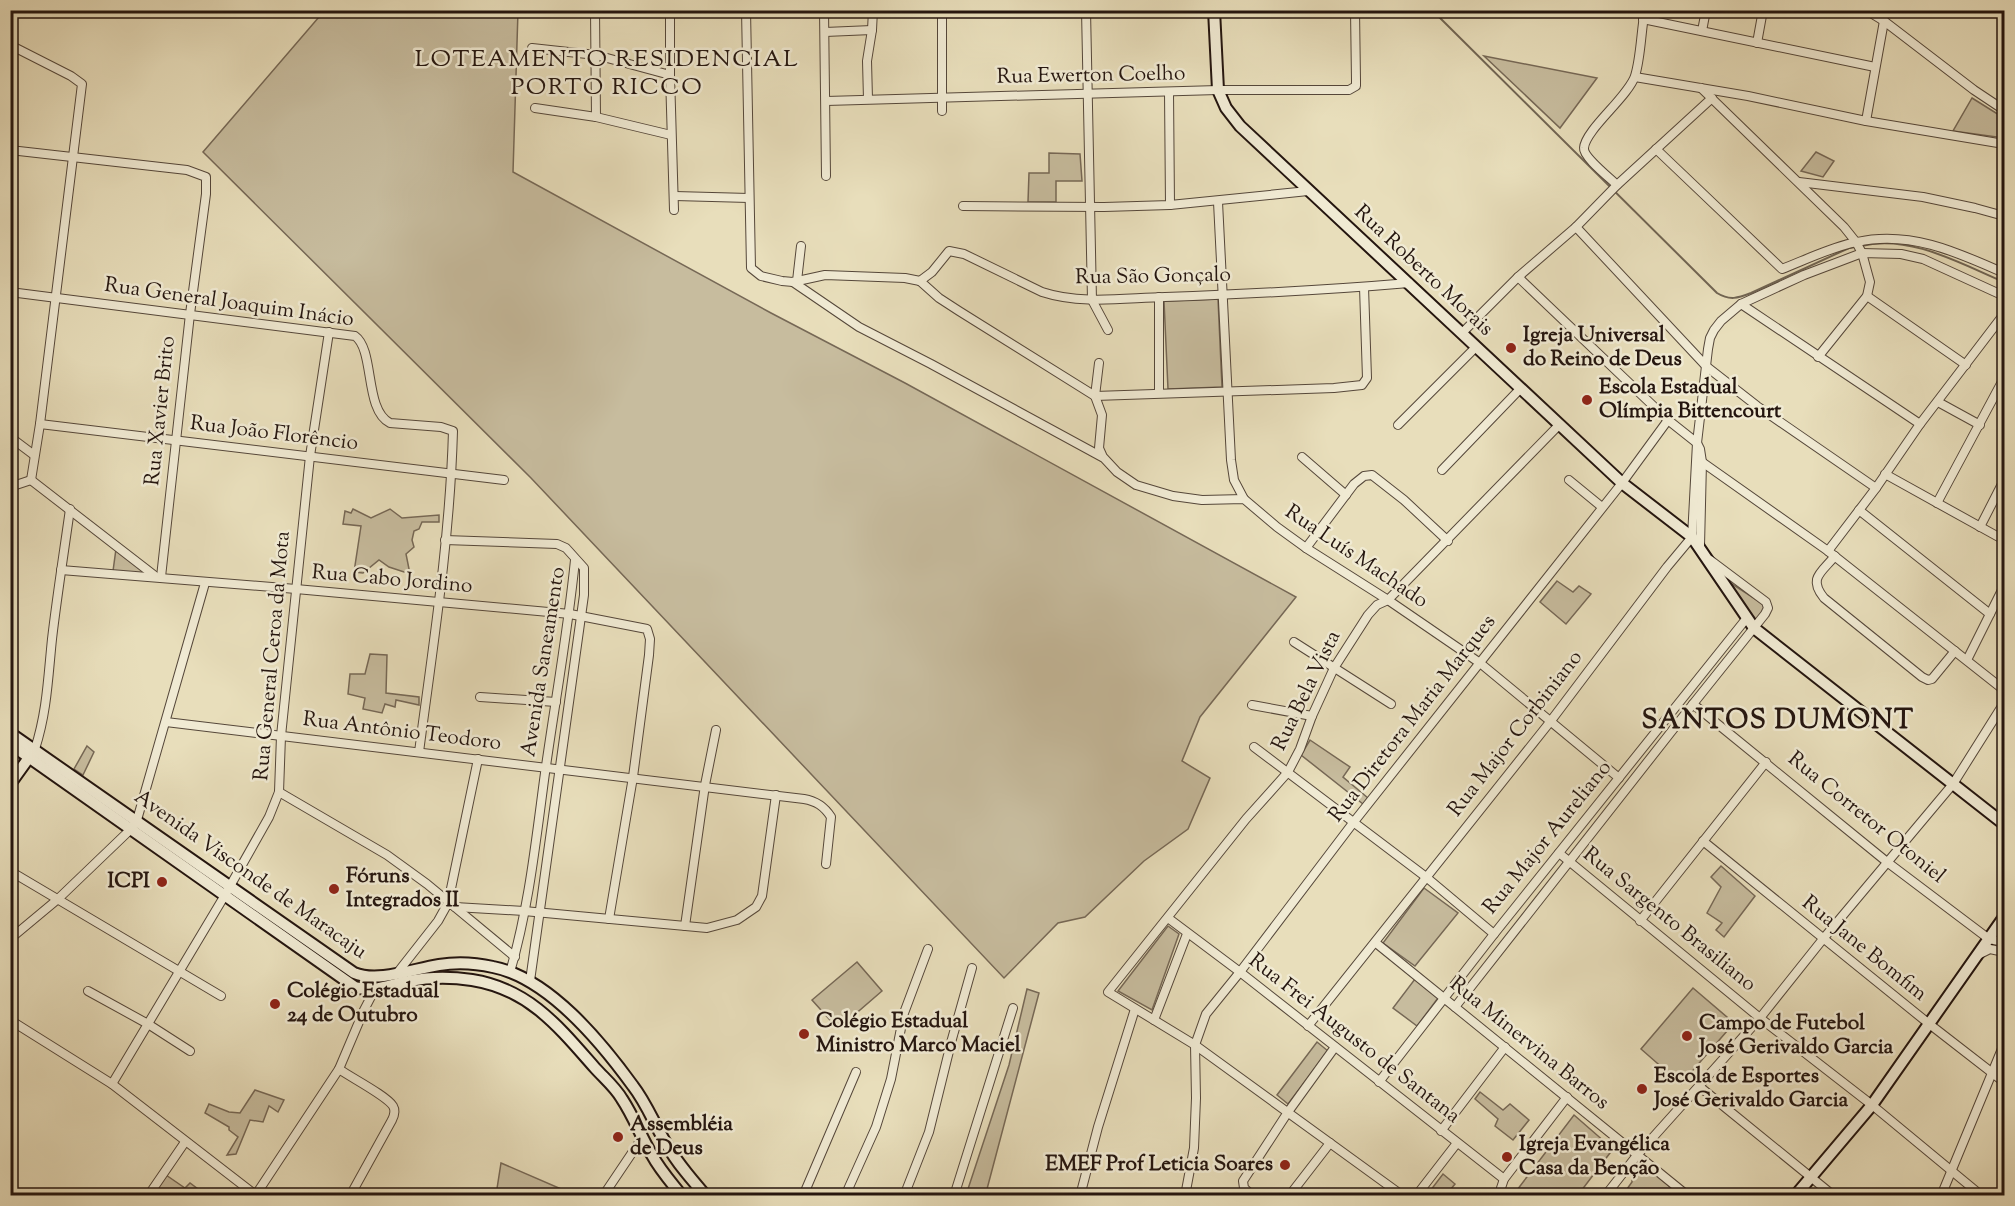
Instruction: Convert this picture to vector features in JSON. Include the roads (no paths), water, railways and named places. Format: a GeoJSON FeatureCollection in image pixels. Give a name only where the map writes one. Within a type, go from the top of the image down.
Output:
{"type":"FeatureCollection","features":[{"type":"Feature","properties":{"kind":"street"},"geometry":{"type":"LineString","coordinates":[[595,10],[596,117]]}},
{"type":"Feature","properties":{"kind":"street"},"geometry":{"type":"LineString","coordinates":[[659,10],[670,12],[674,210]]}},
{"type":"Feature","properties":{"kind":"street"},"geometry":{"type":"LineString","coordinates":[[746,10],[750,265],[753,271],[761,276],[782,282],[825,275],[905,278],[920,281],[939,298],[1095,396],[1362,385],[1367,378],[1364,287]]}},
{"type":"Feature","properties":{"kind":"street"},"geometry":{"type":"LineString","coordinates":[[825,10],[826,176]]}},
{"type":"Feature","properties":{"kind":"street"},"geometry":{"type":"LineString","coordinates":[[868,99],[867,50],[872,30],[873,10]]}},
{"type":"Feature","properties":{"kind":"street"},"geometry":{"type":"LineString","coordinates":[[942,10],[942,111]]}},
{"type":"Feature","properties":{"kind":"street"},"geometry":{"type":"LineString","coordinates":[[1086,10],[1092,300],[1108,330]]}},
{"type":"Feature","properties":{"kind":"street","name":"Rua Roberto Morais"},"geometry":{"type":"LineString","coordinates":[[1214,10],[1218,90],[1223,104],[1233,118],[1308,191],[1622,483],[1692,537],[1700,546]]}},
{"type":"Feature","properties":{"kind":"street","name":"Rua Ewerton Coelho"},"geometry":{"type":"LineString","coordinates":[[826,101],[1218,90],[1349,90],[1356,86],[1355,10]]}},
{"type":"Feature","properties":{"kind":"street"},"geometry":{"type":"LineString","coordinates":[[1639,10],[1644,15],[1702,31],[1875,67]]}},
{"type":"Feature","properties":{"kind":"street"},"geometry":{"type":"LineString","coordinates":[[1702,31],[1706,10]]}},
{"type":"Feature","properties":{"kind":"street"},"geometry":{"type":"LineString","coordinates":[[1757,43],[1763,10]]}},
{"type":"Feature","properties":{"kind":"street"},"geometry":{"type":"LineString","coordinates":[[1866,10],[2004,110]]}},
{"type":"Feature","properties":{"kind":"street"},"geometry":{"type":"LineString","coordinates":[[1617,185],[1585,155],[1584,147],[1589,134],[1611,110],[1635,77],[1644,15]]}},
{"type":"Feature","properties":{"kind":"street"},"geometry":{"type":"LineString","coordinates":[[1866,121],[1884,21]]}},
{"type":"Feature","properties":{"kind":"street"},"geometry":{"type":"LineString","coordinates":[[825,32],[872,30]]}},
{"type":"Feature","properties":{"kind":"street"},"geometry":{"type":"LineString","coordinates":[[10,45],[82,84],[31,480]]}},
{"type":"Feature","properties":{"kind":"street"},"geometry":{"type":"LineString","coordinates":[[532,48],[596,55],[670,75]]}},
{"type":"Feature","properties":{"kind":"street"},"geometry":{"type":"LineString","coordinates":[[1635,77],[1700,87],[1866,121],[2004,144]]}},
{"type":"Feature","properties":{"kind":"street"},"geometry":{"type":"LineString","coordinates":[[1700,87],[1844,227],[1862,253],[1870,282],[1868,296],[1818,357]]}},
{"type":"Feature","properties":{"kind":"street"},"geometry":{"type":"LineString","coordinates":[[1169,92],[1170,205]]}},
{"type":"Feature","properties":{"kind":"street"},"geometry":{"type":"LineString","coordinates":[[1462,333],[1518,277],[1576,227],[1617,185],[1712,98]]}},
{"type":"Feature","properties":{"kind":"street"},"geometry":{"type":"LineString","coordinates":[[535,108],[596,117],[671,135]]}},
{"type":"Feature","properties":{"kind":"street"},"geometry":{"type":"LineString","coordinates":[[1656,149],[1782,269],[1856,242],[1892,238],[1919,241],[1965,256],[2004,273]]}},
{"type":"Feature","properties":{"kind":"street"},"geometry":{"type":"LineString","coordinates":[[10,150],[72,158]]}},
{"type":"Feature","properties":{"kind":"street","name":"Rua Xavier Brito"},"geometry":{"type":"LineString","coordinates":[[72,158],[187,170],[206,177],[206,194],[159,577]]}},
{"type":"Feature","properties":{"kind":"street"},"geometry":{"type":"LineString","coordinates":[[1799,182],[1923,197],[2004,216]]}},
{"type":"Feature","properties":{"kind":"street"},"geometry":{"type":"LineString","coordinates":[[963,206],[1170,205],[1218,202],[1308,191]]}},
{"type":"Feature","properties":{"kind":"street"},"geometry":{"type":"LineString","coordinates":[[675,196],[749,198]]}},
{"type":"Feature","properties":{"kind":"street"},"geometry":{"type":"LineString","coordinates":[[1218,202],[1233,471],[1238,490],[1244,499]]}},
{"type":"Feature","properties":{"kind":"street"},"geometry":{"type":"LineString","coordinates":[[1576,227],[1707,367],[1757,406],[1876,488]]}},
{"type":"Feature","properties":{"kind":"street"},"geometry":{"type":"LineString","coordinates":[[795,281],[801,246]]}},
{"type":"Feature","properties":{"kind":"street","name":"Rua São Gonçalo"},"geometry":{"type":"LineString","coordinates":[[920,281],[932,272],[949,251],[964,254],[1052,295],[1092,300],[1224,295],[1409,283]]}},
{"type":"Feature","properties":{"kind":"street"},"geometry":{"type":"LineString","coordinates":[[1692,537],[1697,443],[1710,338],[1721,321],[1741,304],[1804,275],[1862,253],[1901,254],[1923,260],[2004,296]]}},
{"type":"Feature","properties":{"kind":"street"},"geometry":{"type":"LineString","coordinates":[[1518,277],[1668,420],[1697,443],[1702,462],[1700,546],[1746,619],[1754,628],[2004,824]]}},
{"type":"Feature","properties":{"kind":"street"},"geometry":{"type":"LineString","coordinates":[[795,281],[833,311],[859,327],[1103,457],[1124,478],[1136,485],[1152,491],[1202,500],[1244,499]]}},
{"type":"Feature","properties":{"kind":"street","name":"Rua General Joaquim Inácio"},"geometry":{"type":"LineString","coordinates":[[10,292],[356,336],[360,339],[374,397],[382,416],[387,421],[446,427],[453,431],[452,474]]}},
{"type":"Feature","properties":{"kind":"street"},"geometry":{"type":"LineString","coordinates":[[1868,296],[1966,365]]}},
{"type":"Feature","properties":{"kind":"street"},"geometry":{"type":"LineString","coordinates":[[1159,297],[1159,393]]}},
{"type":"Feature","properties":{"kind":"street"},"geometry":{"type":"LineString","coordinates":[[1741,304],[1920,424]]}},
{"type":"Feature","properties":{"kind":"street"},"geometry":{"type":"LineString","coordinates":[[1955,651],[1932,679],[1922,677],[1824,598],[1815,588],[1816,580],[1859,510],[1920,424],[2004,314]]}},
{"type":"Feature","properties":{"kind":"street","name":"Rua General Ceroa da Mota"},"geometry":{"type":"LineString","coordinates":[[112,1084],[269,817],[279,792],[281,736],[310,456],[329,332]]}},
{"type":"Feature","properties":{"kind":"street"},"geometry":{"type":"LineString","coordinates":[[1398,425],[1476,347]]}},
{"type":"Feature","properties":{"kind":"street"},"geometry":{"type":"LineString","coordinates":[[1099,363],[1095,396],[1102,415],[1099,448],[1103,457]]}},
{"type":"Feature","properties":{"kind":"street"},"geometry":{"type":"LineString","coordinates":[[1937,503],[2004,378]]}},
{"type":"Feature","properties":{"kind":"street"},"geometry":{"type":"LineString","coordinates":[[1443,470],[1520,389]]}},
{"type":"Feature","properties":{"kind":"street"},"geometry":{"type":"LineString","coordinates":[[1938,402],[1980,425]]}},
{"type":"Feature","properties":{"kind":"street","name":"Rua Diretora Maria Marques"},"geometry":{"type":"LineString","coordinates":[[1195,1045],[1206,1014],[1353,823],[1622,483],[1668,420]]}},
{"type":"Feature","properties":{"kind":"street","name":"Rua João Florêncio"},"geometry":{"type":"LineString","coordinates":[[40,424],[504,480]]}},
{"type":"Feature","properties":{"kind":"street","name":"Rua Bela Vista"},"geometry":{"type":"LineString","coordinates":[[1135,1009],[1108,992],[1246,819],[1288,772],[1334,668],[1368,615],[1377,605],[1388,600],[1448,541],[1559,425]]}},
{"type":"Feature","properties":{"kind":"street"},"geometry":{"type":"LineString","coordinates":[[10,437],[34,455]]}},
{"type":"Feature","properties":{"kind":"street"},"geometry":{"type":"LineString","coordinates":[[1302,457],[1346,495]]}},
{"type":"Feature","properties":{"kind":"street"},"geometry":{"type":"LineString","coordinates":[[1702,462],[1831,554],[2004,690]]}},
{"type":"Feature","properties":{"kind":"street"},"geometry":{"type":"LineString","coordinates":[[419,752],[439,602],[452,474]]}},
{"type":"Feature","properties":{"kind":"street"},"geometry":{"type":"LineString","coordinates":[[1885,474],[2004,540]]}},
{"type":"Feature","properties":{"kind":"street"},"geometry":{"type":"LineString","coordinates":[[1306,548],[1358,480],[1372,475],[1404,500],[1448,541]]}},
{"type":"Feature","properties":{"kind":"street"},"geometry":{"type":"LineString","coordinates":[[10,487],[31,480]]}},
{"type":"Feature","properties":{"kind":"street"},"geometry":{"type":"LineString","coordinates":[[31,480],[159,577]]}},
{"type":"Feature","properties":{"kind":"street"},"geometry":{"type":"LineString","coordinates":[[1569,480],[1602,507]]}},
{"type":"Feature","properties":{"kind":"street"},"geometry":{"type":"LineString","coordinates":[[1980,527],[2004,480]]}},
{"type":"Feature","properties":{"kind":"street","name":"Rua Luís Machado"},"geometry":{"type":"LineString","coordinates":[[1244,499],[1306,548],[1388,600],[1480,663],[1619,778]]}},
{"type":"Feature","properties":{"kind":"street"},"geometry":{"type":"LineString","coordinates":[[10,784],[32,753],[42,726],[70,509]]}},
{"type":"Feature","properties":{"kind":"street"},"geometry":{"type":"LineString","coordinates":[[1859,510],[1990,614]]}},
{"type":"Feature","properties":{"kind":"street","name":"Rua Major Corbiniano"},"geometry":{"type":"LineString","coordinates":[[1308,1026],[1550,722],[1692,537]]}},
{"type":"Feature","properties":{"kind":"street"},"geometry":{"type":"LineString","coordinates":[[445,540],[554,544],[566,548],[574,560]]}},
{"type":"Feature","properties":{"kind":"street","name":"Rua Major Aureliano"},"geometry":{"type":"LineString","coordinates":[[1455,1007],[1765,614],[1768,607],[1762,599],[1708,558]]}},
{"type":"Feature","properties":{"kind":"street","name":"Avenida Saneamento"},"geometry":{"type":"LineString","coordinates":[[510,972],[520,938],[535,845],[570,614],[574,560]]}},
{"type":"Feature","properties":{"kind":"street","name":"Avenida Saneamento"},"geometry":{"type":"LineString","coordinates":[[530,981],[581,616],[585,572],[574,560]]}},
{"type":"Feature","properties":{"kind":"street","name":"Rua Cabo Jordino"},"geometry":{"type":"LineString","coordinates":[[61,570],[570,614],[647,629],[650,639],[649,655],[633,777]]}},
{"type":"Feature","properties":{"kind":"street"},"geometry":{"type":"LineString","coordinates":[[10,939],[58,899],[134,825],[205,583]]}},
{"type":"Feature","properties":{"kind":"street"},"geometry":{"type":"LineString","coordinates":[[1967,660],[2004,586]]}},
{"type":"Feature","properties":{"kind":"street","name":"Rua Major Aureliano"},"geometry":{"type":"LineString","coordinates":[[1379,1082],[1494,934],[1746,619]]}},
{"type":"Feature","properties":{"kind":"street"},"geometry":{"type":"LineString","coordinates":[[1293,642],[1390,704]]}},
{"type":"Feature","properties":{"kind":"street"},"geometry":{"type":"LineString","coordinates":[[480,697],[556,702]]}},
{"type":"Feature","properties":{"kind":"street"},"geometry":{"type":"LineString","coordinates":[[1605,1196],[1638,1154],[1760,1018],[1953,784],[2004,703]]}},
{"type":"Feature","properties":{"kind":"street","name":"Rua Corretor Otoniel"},"geometry":{"type":"LineString","coordinates":[[1693,704],[1887,862],[1989,939]]}},
{"type":"Feature","properties":{"kind":"street"},"geometry":{"type":"LineString","coordinates":[[1252,705],[1312,716]]}},
{"type":"Feature","properties":{"kind":"street","name":"Rua Antônio Teodoro"},"geometry":{"type":"LineString","coordinates":[[165,722],[812,800],[823,807],[831,817],[826,864]]}},
{"type":"Feature","properties":{"kind":"street"},"geometry":{"type":"LineString","coordinates":[[685,926],[705,786],[716,729]]}},
{"type":"Feature","properties":{"kind":"street","name":"Avenida Visconde de Maracaju"},"geometry":{"type":"LineString","coordinates":[[10,733],[32,753],[227,890],[354,973],[376,977],[462,963],[478,964],[510,972],[530,981],[576,1018],[634,1086],[667,1147],[706,1196]]}},
{"type":"Feature","properties":{"kind":"street","name":"Avenida Visconde de Maracaju"},"geometry":{"type":"LineString","coordinates":[[10,744],[32,753]]}},
{"type":"Feature","properties":{"kind":"street"},"geometry":{"type":"LineString","coordinates":[[1254,747],[1426,877],[1494,934]]}},
{"type":"Feature","properties":{"kind":"street"},"geometry":{"type":"LineString","coordinates":[[398,972],[452,905],[478,759]]}},
{"type":"Feature","properties":{"kind":"street"},"geometry":{"type":"LineString","coordinates":[[1640,921],[1766,762]]}},
{"type":"Feature","properties":{"kind":"street"},"geometry":{"type":"LineString","coordinates":[[609,919],[633,777]]}},
{"type":"Feature","properties":{"kind":"street"},"geometry":{"type":"LineString","coordinates":[[279,792],[387,855],[515,957]]}},
{"type":"Feature","properties":{"kind":"street"},"geometry":{"type":"LineString","coordinates":[[452,905],[707,928],[737,920],[756,907],[763,892],[776,795]]}},
{"type":"Feature","properties":{"kind":"street","name":"Rua Jane Bomfim"},"geometry":{"type":"LineString","coordinates":[[1703,841],[2004,1082]]}},
{"type":"Feature","properties":{"kind":"street"},"geometry":{"type":"LineString","coordinates":[[535,845],[548,847]]}},
{"type":"Feature","properties":{"kind":"street","name":"Rua Sargento Brasiliano"},"geometry":{"type":"LineString","coordinates":[[1559,853],[1640,921],[1982,1196]]}},
{"type":"Feature","properties":{"kind":"street"},"geometry":{"type":"LineString","coordinates":[[10,871],[221,996]]}},
{"type":"Feature","properties":{"kind":"street","name":"Avenida Visconde de Maracaju"},"geometry":{"type":"LineString","coordinates":[[227,890],[348,983],[358,988],[375,989],[415,980],[456,978],[486,982],[504,988],[539,1008],[621,1095],[659,1167],[682,1196]]}},
{"type":"Feature","properties":{"kind":"street"},"geometry":{"type":"LineString","coordinates":[[1795,1196],[1872,1106],[2004,917]]}},
{"type":"Feature","properties":{"kind":"street","name":"Rua Frei Augusto de Santana"},"geometry":{"type":"LineString","coordinates":[[1168,918],[1504,1179]]}},
{"type":"Feature","properties":{"kind":"street"},"geometry":{"type":"LineString","coordinates":[[1154,1020],[1187,934]]}},
{"type":"Feature","properties":{"kind":"street"},"geometry":{"type":"LineString","coordinates":[[1989,939],[2004,942]]}},
{"type":"Feature","properties":{"kind":"street","name":"Rua Minervina Barros"},"geometry":{"type":"LineString","coordinates":[[1376,943],[1688,1196]]}},
{"type":"Feature","properties":{"kind":"street"},"geometry":{"type":"LineString","coordinates":[[846,1196],[876,1128],[891,1079],[904,1012],[928,949]]}},
{"type":"Feature","properties":{"kind":"street"},"geometry":{"type":"LineString","coordinates":[[1978,955],[1990,949],[2004,952]]}},
{"type":"Feature","properties":{"kind":"street"},"geometry":{"type":"LineString","coordinates":[[904,1196],[929,1132],[972,968]]}},
{"type":"Feature","properties":{"kind":"street"},"geometry":{"type":"LineString","coordinates":[[12,1024],[112,1084],[256,1195],[339,1069],[375,989]]}},
{"type":"Feature","properties":{"kind":"street"},"geometry":{"type":"LineString","coordinates":[[88,991],[148,1024],[190,1051]]}},
{"type":"Feature","properties":{"kind":"street"},"geometry":{"type":"LineString","coordinates":[[954,1196],[1013,1008]]}},
{"type":"Feature","properties":{"kind":"street"},"geometry":{"type":"LineString","coordinates":[[1080,1196],[1098,1127],[1135,1009],[1195,1045],[1403,1196]]}},
{"type":"Feature","properties":{"kind":"street"},"geometry":{"type":"LineString","coordinates":[[1941,1196],[2004,1044]]}},
{"type":"Feature","properties":{"kind":"street"},"geometry":{"type":"LineString","coordinates":[[1185,1196],[1194,1148],[1195,1045]]}},
{"type":"Feature","properties":{"kind":"street"},"geometry":{"type":"LineString","coordinates":[[1253,1196],[1244,1188],[1243,1181],[1288,1112],[1335,1047]]}},
{"type":"Feature","properties":{"kind":"street"},"geometry":{"type":"LineString","coordinates":[[1441,1131],[1505,1047]]}},
{"type":"Feature","properties":{"kind":"street"},"geometry":{"type":"LineString","coordinates":[[339,1069],[390,1103],[395,1115],[350,1196]]}},
{"type":"Feature","properties":{"kind":"street"},"geometry":{"type":"LineString","coordinates":[[804,1196],[856,1072]]}},
{"type":"Feature","properties":{"kind":"street"},"geometry":{"type":"LineString","coordinates":[[621,1095],[629,1093],[634,1086]]}},
{"type":"Feature","properties":{"kind":"street"},"geometry":{"type":"LineString","coordinates":[[1700,1087],[1834,1196]]}},
{"type":"Feature","properties":{"kind":"street"},"geometry":{"type":"LineString","coordinates":[[1502,1196],[1501,1188],[1504,1179],[1567,1097]]}},
{"type":"Feature","properties":{"kind":"street"},"geometry":{"type":"LineString","coordinates":[[632,1115],[637,1108],[647,1108]]}},
{"type":"Feature","properties":{"kind":"street"},"geometry":{"type":"LineString","coordinates":[[603,1196],[642,1138]]}},
{"type":"Feature","properties":{"kind":"street"},"geometry":{"type":"LineString","coordinates":[[148,1196],[185,1142]]}},
{"type":"Feature","properties":{"kind":"street"},"geometry":{"type":"LineString","coordinates":[[1289,1196],[1330,1143]]}},
{"type":"Feature","properties":{"kind":"street"},"geometry":{"type":"LineString","coordinates":[[1416,1196],[1457,1143]]}},
{"type":"Feature","properties":{"kind":"waterway"},"geometry":{"type":"LineString","coordinates":[[1432,10],[1722,296],[1734,298],[1751,293],[1855,247]]}},
{"type":"Feature","properties":{"kind":"waterway"},"geometry":{"type":"LineString","coordinates":[[1861,246],[1879,243],[1916,247],[2004,282]]}},
{"type":"Feature","properties":{"kind":"place","name":"Igreja Universal do Reino de Deus"},"geometry":{"type":"Point","coordinates":[1511,348]}},
{"type":"Feature","properties":{"kind":"place","name":"Escola Estadual Olímpia Bittencourt"},"geometry":{"type":"Point","coordinates":[1587,400]}},
{"type":"Feature","properties":{"kind":"place","name":"ICPI"},"geometry":{"type":"Point","coordinates":[162,882]}},
{"type":"Feature","properties":{"kind":"place","name":"Fóruns Integrados II"},"geometry":{"type":"Point","coordinates":[334,889]}},
{"type":"Feature","properties":{"kind":"place","name":"Colégio Estadual 24 de Outubro"},"geometry":{"type":"Point","coordinates":[275,1004]}},
{"type":"Feature","properties":{"kind":"place","name":"Colégio Estadual Ministro Marco Maciel"},"geometry":{"type":"Point","coordinates":[804,1034]}},
{"type":"Feature","properties":{"kind":"place","name":"Campo de Futebol José Gerivaldo Garcia"},"geometry":{"type":"Point","coordinates":[1687,1036]}},
{"type":"Feature","properties":{"kind":"place","name":"Escola de Esportes José Gerivaldo Garcia"},"geometry":{"type":"Point","coordinates":[1642,1089]}},
{"type":"Feature","properties":{"kind":"place","name":"Assembléia de Deus"},"geometry":{"type":"Point","coordinates":[618,1137]}},
{"type":"Feature","properties":{"kind":"place","name":"Igreja Evangélica Casa da Benção"},"geometry":{"type":"Point","coordinates":[1507,1157]}},
{"type":"Feature","properties":{"kind":"place","name":"EMEF Prof Leticia Soares"},"geometry":{"type":"Point","coordinates":[1285,1165]}},
{"type":"Feature","properties":{"kind":"district","name":"LOTEAMENTO RESIDENCIAL PORTO RICCO"},"geometry":{"type":"Point","coordinates":[607,74]}},
{"type":"Feature","properties":{"kind":"district","name":"SANTOS DUMONT"},"geometry":{"type":"Point","coordinates":[1778,721]}}]}
